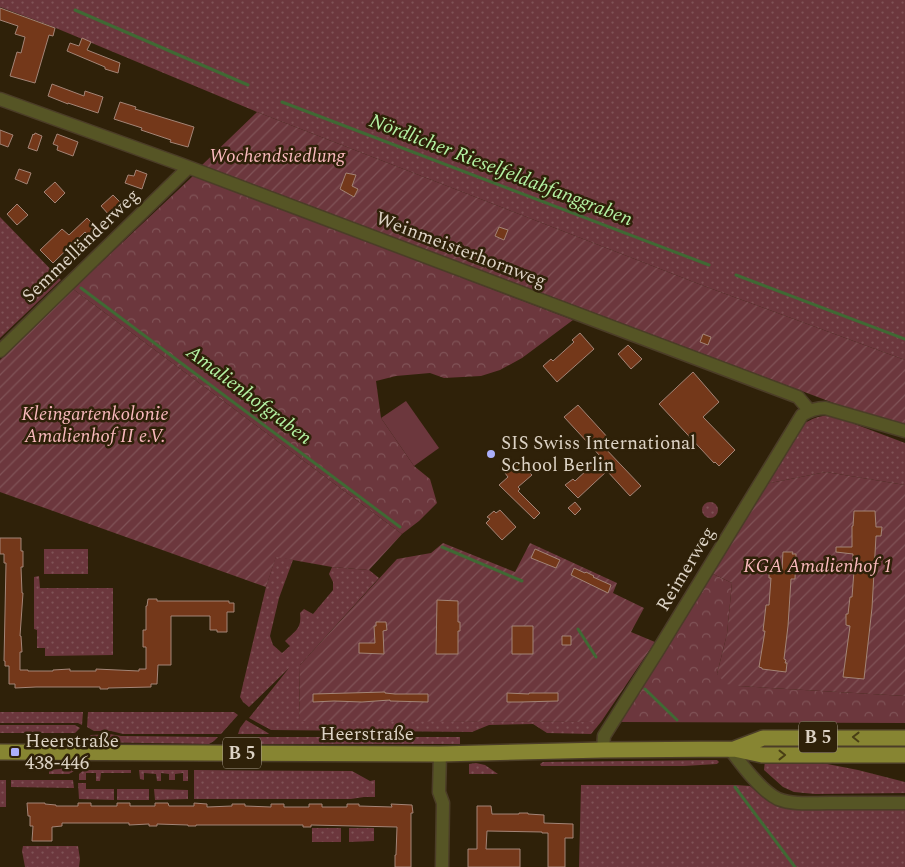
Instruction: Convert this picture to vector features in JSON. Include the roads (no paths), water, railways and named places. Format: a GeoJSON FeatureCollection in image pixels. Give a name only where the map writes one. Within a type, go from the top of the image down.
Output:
{"type":"FeatureCollection","features":[{"type":"Feature","properties":{"kind":"main road","name":"Heerstraße"},"geometry":{"type":"LineString","coordinates":[[732,749],[763,738],[905,738]]}},
{"type":"Feature","properties":{"kind":"main road","name":"Heerstraße"},"geometry":{"type":"LineString","coordinates":[[0,752],[440,754],[732,749],[762,754],[905,755]]}},
{"type":"Feature","properties":{"kind":"street","name":"Weinmeisterhornweg"},"geometry":{"type":"LineString","coordinates":[[0,99],[798,397],[809,410]]}},
{"type":"Feature","properties":{"kind":"street","name":"Semmelländerweg"},"geometry":{"type":"LineString","coordinates":[[0,351],[188,168]]}},
{"type":"Feature","properties":{"kind":"street"},"geometry":{"type":"LineString","coordinates":[[809,410],[825,408],[905,431]]}},
{"type":"Feature","properties":{"kind":"street","name":"Reimerweg"},"geometry":{"type":"LineString","coordinates":[[603,750],[604,736],[658,652],[802,415],[809,410]]}},
{"type":"Feature","properties":{"kind":"street"},"geometry":{"type":"LineString","coordinates":[[732,749],[744,770],[769,793],[786,802],[905,803]]}},
{"type":"Feature","properties":{"kind":"street"},"geometry":{"type":"LineString","coordinates":[[440,754],[439,792],[443,803],[442,867]]}},
{"type":"Feature","properties":{"kind":"waterway","name":"Nördlicher Rieselfeldabfanggraben"},"geometry":{"type":"LineString","coordinates":[[75,10],[248,85]]}},
{"type":"Feature","properties":{"kind":"waterway","name":"Nördlicher Rieselfeldabfanggraben"},"geometry":{"type":"LineString","coordinates":[[282,102],[709,265]]}},
{"type":"Feature","properties":{"kind":"waterway","name":"Nördlicher Rieselfeldabfanggraben"},"geometry":{"type":"LineString","coordinates":[[736,275],[905,339]]}},
{"type":"Feature","properties":{"kind":"waterway","name":"Amalienhofgraben"},"geometry":{"type":"LineString","coordinates":[[81,288],[400,527]]}},
{"type":"Feature","properties":{"kind":"waterway","name":"Amalienhofgraben"},"geometry":{"type":"LineString","coordinates":[[442,547],[522,581]]}},
{"type":"Feature","properties":{"kind":"waterway","name":"Amalienhofgraben"},"geometry":{"type":"LineString","coordinates":[[578,629],[596,657]]}},
{"type":"Feature","properties":{"kind":"waterway","name":"Amalienhofgraben"},"geometry":{"type":"LineString","coordinates":[[645,689],[677,720]]}},
{"type":"Feature","properties":{"kind":"waterway","name":"Amalienhofgraben"},"geometry":{"type":"LineString","coordinates":[[735,787],[795,867]]}},
{"type":"Feature","properties":{"kind":"place","name":"SIS Swiss International School Berlin"},"geometry":{"type":"Point","coordinates":[491,454]}},
{"type":"Feature","properties":{"kind":"place","name":"Heerstraße 438-446"},"geometry":{"type":"Point","coordinates":[15,752]}},
{"type":"Feature","properties":{"kind":"park label","name":"Wochendsiedlung"},"geometry":{"type":"Point","coordinates":[277,156]}},
{"type":"Feature","properties":{"kind":"park label","name":"Kleingartenkolonie Amalienhof II e.V."},"geometry":{"type":"Point","coordinates":[95,425]}},
{"type":"Feature","properties":{"kind":"park label","name":"KGA Amalienhof 1"},"geometry":{"type":"Point","coordinates":[818,566]}}]}
